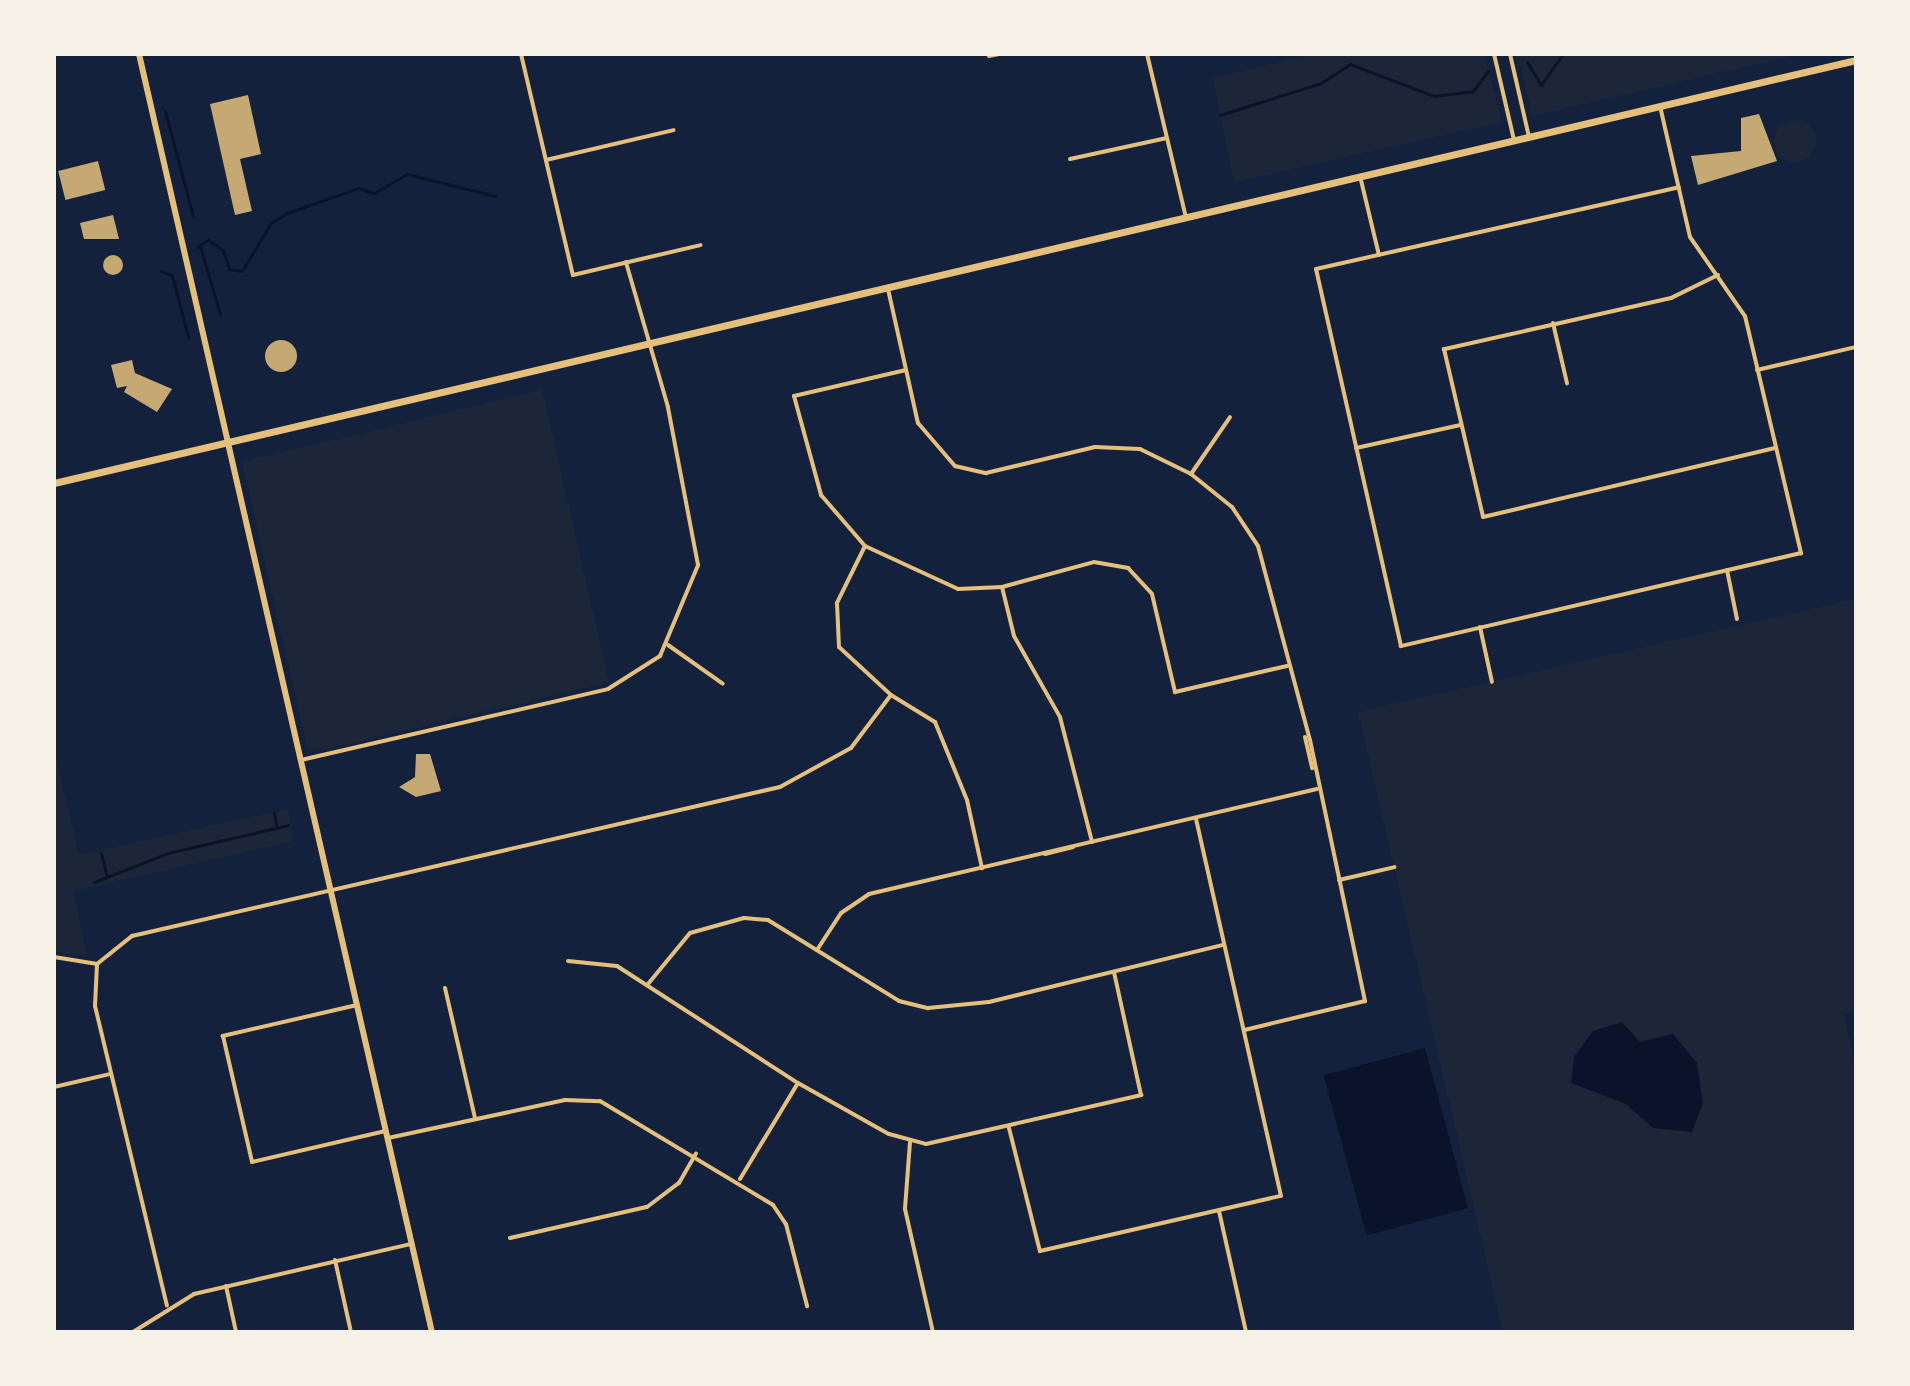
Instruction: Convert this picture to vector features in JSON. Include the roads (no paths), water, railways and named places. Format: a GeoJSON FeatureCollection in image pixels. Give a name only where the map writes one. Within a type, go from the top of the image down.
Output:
{"type":"FeatureCollection","features":[{"type":"Feature","properties":{"kind":"main road"},"geometry":{"type":"LineString","coordinates":[[54,483],[1856,60]]}},
{"type":"Feature","properties":{"kind":"street"},"geometry":{"type":"LineString","coordinates":[[139,54],[432,1332]]}},
{"type":"Feature","properties":{"kind":"street"},"geometry":{"type":"LineString","coordinates":[[521,54],[573,275],[701,245]]}},
{"type":"Feature","properties":{"kind":"street"},"geometry":{"type":"LineString","coordinates":[[989,56],[999,54]]}},
{"type":"Feature","properties":{"kind":"street"},"geometry":{"type":"LineString","coordinates":[[1147,54],[1186,218]]}},
{"type":"Feature","properties":{"kind":"street"},"geometry":{"type":"LineString","coordinates":[[1494,54],[1514,140]]}},
{"type":"Feature","properties":{"kind":"street"},"geometry":{"type":"LineString","coordinates":[[1510,54],[1529,137]]}},
{"type":"Feature","properties":{"kind":"street"},"geometry":{"type":"LineString","coordinates":[[1660,106],[1679,187],[1690,237],[1745,316],[1801,553],[1401,646],[1316,269],[1679,187]]}},
{"type":"Feature","properties":{"kind":"street"},"geometry":{"type":"LineString","coordinates":[[546,160],[674,130]]}},
{"type":"Feature","properties":{"kind":"street"},"geometry":{"type":"LineString","coordinates":[[1070,159],[1167,138]]}},
{"type":"Feature","properties":{"kind":"street"},"geometry":{"type":"LineString","coordinates":[[1360,176],[1379,255]]}},
{"type":"Feature","properties":{"kind":"street"},"geometry":{"type":"LineString","coordinates":[[301,760],[639,676],[668,645],[698,565],[694,517],[626,262]]}},
{"type":"Feature","properties":{"kind":"street"},"geometry":{"type":"LineString","coordinates":[[1718,275],[1671,298],[1444,349],[1483,517],[1776,448]]}},
{"type":"Feature","properties":{"kind":"street"},"geometry":{"type":"LineString","coordinates":[[888,289],[918,423],[955,466],[986,473],[1095,447],[1140,449],[1191,474],[1232,507],[1258,546],[1365,1001],[1244,1030]]}},
{"type":"Feature","properties":{"kind":"street"},"geometry":{"type":"LineString","coordinates":[[1553,323],[1567,383]]}},
{"type":"Feature","properties":{"kind":"street"},"geometry":{"type":"LineString","coordinates":[[1757,370],[1856,347]]}},
{"type":"Feature","properties":{"kind":"street"},"geometry":{"type":"LineString","coordinates":[[906,370],[794,396],[821,495],[865,546],[958,589],[1002,587],[1094,562],[1128,568],[1152,594],[1175,692],[1287,666]]}},
{"type":"Feature","properties":{"kind":"street"},"geometry":{"type":"LineString","coordinates":[[1191,474],[1230,417]]}},
{"type":"Feature","properties":{"kind":"street"},"geometry":{"type":"LineString","coordinates":[[1356,448],[1461,425]]}},
{"type":"Feature","properties":{"kind":"street"},"geometry":{"type":"LineString","coordinates":[[865,546],[837,603],[839,647],[891,695],[935,722],[967,800],[982,868]]}},
{"type":"Feature","properties":{"kind":"street"},"geometry":{"type":"LineString","coordinates":[[1727,570],[1737,619]]}},
{"type":"Feature","properties":{"kind":"street"},"geometry":{"type":"LineString","coordinates":[[1002,587],[1014,636],[1060,717],[1092,842]]}},
{"type":"Feature","properties":{"kind":"street"},"geometry":{"type":"LineString","coordinates":[[1480,627],[1492,682]]}},
{"type":"Feature","properties":{"kind":"street"},"geometry":{"type":"LineString","coordinates":[[668,645],[723,684]]}},
{"type":"Feature","properties":{"kind":"street"},"geometry":{"type":"LineString","coordinates":[[167,1305],[110,1074],[93,991],[97,964],[132,936],[791,783],[851,748],[891,695]]}},
{"type":"Feature","properties":{"kind":"street"},"geometry":{"type":"LineString","coordinates":[[817,950],[841,913],[869,894],[1317,789]]}},
{"type":"Feature","properties":{"kind":"street"},"geometry":{"type":"LineString","coordinates":[[1009,1128],[1040,1251],[1281,1196],[1196,818]]}},
{"type":"Feature","properties":{"kind":"street"},"geometry":{"type":"LineString","coordinates":[[1045,854],[1073,847]]}},
{"type":"Feature","properties":{"kind":"street"},"geometry":{"type":"LineString","coordinates":[[1339,880],[1395,867]]}},
{"type":"Feature","properties":{"kind":"street"},"geometry":{"type":"LineString","coordinates":[[648,984],[690,933],[713,923],[768,920],[899,1001],[928,1008],[1114,972],[1223,945]]}},
{"type":"Feature","properties":{"kind":"street"},"geometry":{"type":"LineString","coordinates":[[54,957],[97,964]]}},
{"type":"Feature","properties":{"kind":"street"},"geometry":{"type":"LineString","coordinates":[[568,961],[601,960],[648,984],[798,1083],[910,1142],[1009,1128],[1141,1095],[1114,972]]}},
{"type":"Feature","properties":{"kind":"street"},"geometry":{"type":"LineString","coordinates":[[445,988],[475,1118]]}},
{"type":"Feature","properties":{"kind":"street"},"geometry":{"type":"LineString","coordinates":[[357,1005],[223,1036],[252,1162],[565,1100],[600,1101],[740,1179],[786,1224],[807,1306]]}},
{"type":"Feature","properties":{"kind":"street"},"geometry":{"type":"LineString","coordinates":[[54,1087],[110,1074]]}},
{"type":"Feature","properties":{"kind":"street"},"geometry":{"type":"LineString","coordinates":[[740,1179],[798,1083]]}},
{"type":"Feature","properties":{"kind":"street"},"geometry":{"type":"LineString","coordinates":[[910,1142],[905,1209],[933,1332]]}},
{"type":"Feature","properties":{"kind":"street"},"geometry":{"type":"LineString","coordinates":[[510,1238],[647,1207],[679,1183],[696,1154]]}},
{"type":"Feature","properties":{"kind":"street"},"geometry":{"type":"LineString","coordinates":[[1219,1211],[1246,1332]]}},
{"type":"Feature","properties":{"kind":"street"},"geometry":{"type":"LineString","coordinates":[[133,1332],[167,1305],[226,1286],[411,1244]]}},
{"type":"Feature","properties":{"kind":"street"},"geometry":{"type":"LineString","coordinates":[[335,1260],[351,1332]]}},
{"type":"Feature","properties":{"kind":"street"},"geometry":{"type":"LineString","coordinates":[[226,1286],[236,1332]]}},
{"type":"Feature","properties":{"kind":"waterway"},"geometry":{"type":"LineString","coordinates":[[1527,62],[1541,85],[1563,54]]}},
{"type":"Feature","properties":{"kind":"waterway"},"geometry":{"type":"LineString","coordinates":[[1220,115],[1321,83],[1350,64],[1434,96],[1473,91],[1488,71]]}},
{"type":"Feature","properties":{"kind":"waterway"},"geometry":{"type":"LineString","coordinates":[[165,111],[193,216]]}},
{"type":"Feature","properties":{"kind":"waterway"},"geometry":{"type":"LineString","coordinates":[[197,247],[208,240],[223,250],[229,269],[242,271],[271,223],[287,213],[358,188],[374,193],[407,174],[495,196]]}},
{"type":"Feature","properties":{"kind":"waterway"},"geometry":{"type":"LineString","coordinates":[[200,246],[220,314]]}},
{"type":"Feature","properties":{"kind":"waterway"},"geometry":{"type":"LineString","coordinates":[[161,271],[172,275],[188,337]]}},
{"type":"Feature","properties":{"kind":"waterway"},"geometry":{"type":"LineString","coordinates":[[274,813],[277,828]]}},
{"type":"Feature","properties":{"kind":"waterway"},"geometry":{"type":"LineString","coordinates":[[94,882],[168,853],[288,825]]}},
{"type":"Feature","properties":{"kind":"waterway"},"geometry":{"type":"LineString","coordinates":[[101,853],[107,877]]}}]}
